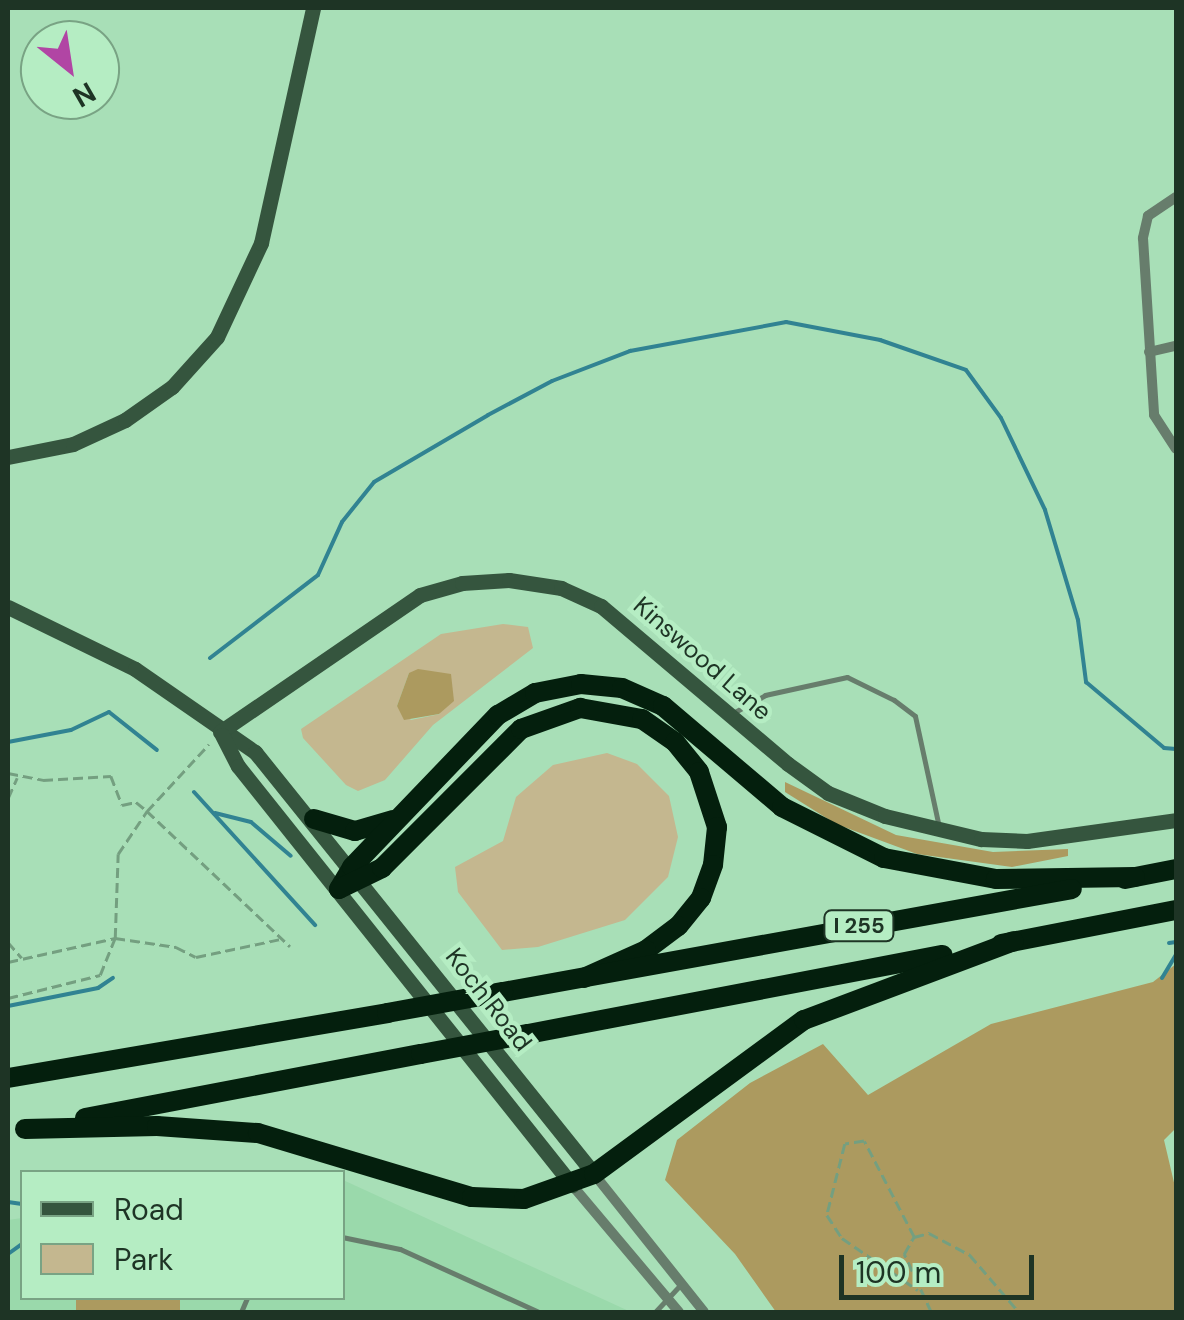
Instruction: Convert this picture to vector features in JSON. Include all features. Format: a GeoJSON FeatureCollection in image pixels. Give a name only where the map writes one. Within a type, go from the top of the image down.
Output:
{"type":"FeatureCollection","features":[{"type":"Feature","properties":{"kind":"highway"},"geometry":{"type":"LineString","coordinates":[[358,874],[400,818],[516,702],[559,686],[602,686],[663,706],[782,807],[884,858],[996,878],[1135,877]]}},
{"type":"Feature","properties":{"kind":"highway"},"geometry":{"type":"LineString","coordinates":[[339,888],[520,729],[580,708],[642,720],[675,742],[699,772],[717,827],[713,866],[701,898],[678,926],[584,978]]}},
{"type":"Feature","properties":{"kind":"highway"},"geometry":{"type":"LineString","coordinates":[[314,819],[355,832],[400,818]]}},
{"type":"Feature","properties":{"kind":"highway","name":"I 255"},"geometry":{"type":"LineString","coordinates":[[8,1078],[584,978],[1176,869]]}},
{"type":"Feature","properties":{"kind":"highway","name":"I 255"},"geometry":{"type":"LineString","coordinates":[[16,1131],[1176,910]]}},
{"type":"Feature","properties":{"kind":"highway"},"geometry":{"type":"LineString","coordinates":[[16,1131],[157,1126],[258,1133],[490,1200],[524,1199],[572,1186],[594,1174],[804,1020],[1014,941]]}},
{"type":"Feature","properties":{"kind":"street"},"geometry":{"type":"LineString","coordinates":[[8,457],[73,444],[125,420],[172,388],[217,337],[261,243],[313,8]]}},
{"type":"Feature","properties":{"kind":"street"},"geometry":{"type":"LineString","coordinates":[[1176,197],[1148,216],[1144,238],[1154,415],[1176,449]]}},
{"type":"Feature","properties":{"kind":"street"},"geometry":{"type":"LineString","coordinates":[[1148,352],[1176,346]]}},
{"type":"Feature","properties":{"kind":"street","name":"Kinswood Lane"},"geometry":{"type":"LineString","coordinates":[[220,732],[420,595],[462,583],[509,580],[561,588],[601,606],[727,716],[828,792],[940,830],[1027,841],[1176,820]]}},
{"type":"Feature","properties":{"kind":"street","name":"Koch Road"},"geometry":{"type":"LineString","coordinates":[[8,607],[136,669],[220,732],[255,752],[314,819],[704,1312]]}},
{"type":"Feature","properties":{"kind":"street","name":"Koch Road"},"geometry":{"type":"LineString","coordinates":[[220,732],[238,766],[339,888],[572,1186],[679,1312]]}},
{"type":"Feature","properties":{"kind":"lane"},"geometry":{"type":"LineString","coordinates":[[727,716],[766,695],[855,678],[916,716],[940,830]]}},
{"type":"Feature","properties":{"kind":"lane"},"geometry":{"type":"LineString","coordinates":[[345,1238],[414,1254],[538,1312]]}},
{"type":"Feature","properties":{"kind":"lane"},"geometry":{"type":"LineString","coordinates":[[655,1312],[681,1284]]}},
{"type":"Feature","properties":{"kind":"lane"},"geometry":{"type":"LineString","coordinates":[[679,1312],[692,1298]]}},
{"type":"Feature","properties":{"kind":"path"},"geometry":{"type":"LineString","coordinates":[[8,998],[100,975],[114,938],[118,854],[147,811],[220,732]]}},
{"type":"Feature","properties":{"kind":"path"},"geometry":{"type":"LineString","coordinates":[[8,773],[17,778],[111,776],[122,805],[136,802],[147,811],[290,946]]}},
{"type":"Feature","properties":{"kind":"path"},"geometry":{"type":"LineString","coordinates":[[8,798],[17,778]]}},
{"type":"Feature","properties":{"kind":"path"},"geometry":{"type":"LineString","coordinates":[[8,962],[114,938],[176,946],[196,957],[283,939]]}},
{"type":"Feature","properties":{"kind":"path"},"geometry":{"type":"LineString","coordinates":[[8,942],[23,959]]}},
{"type":"Feature","properties":{"kind":"path"},"geometry":{"type":"LineString","coordinates":[[914,1238],[864,1142],[845,1144],[828,1188],[826,1215],[842,1238],[918,1290]]}},
{"type":"Feature","properties":{"kind":"path"},"geometry":{"type":"LineString","coordinates":[[914,1238],[943,1236],[970,1255],[1019,1312]]}},
{"type":"Feature","properties":{"kind":"path"},"geometry":{"type":"LineString","coordinates":[[914,1238],[904,1254],[918,1290],[932,1312]]}},
{"type":"Feature","properties":{"kind":"shaded area"},"geometry":{"type":"Polygon","coordinates":[[[418,669],[451,674],[454,701],[439,714],[404,720],[397,706],[409,673],[418,669]]]}},
{"type":"Feature","properties":{"kind":"shaded area"},"geometry":{"type":"Polygon","coordinates":[[[785,782],[896,835],[993,852],[1068,849],[1068,856],[1012,867],[917,854],[836,824],[785,792],[785,782]]]}},
{"type":"Feature","properties":{"kind":"shaded area"},"geometry":{"type":"Polygon","coordinates":[[[1176,964],[1176,1128],[1164,1140],[1176,1191],[1176,1312],[776,1312],[735,1254],[665,1180],[677,1140],[750,1083],[823,1044],[868,1095],[991,1024],[1153,982],[1176,964]]]}},
{"type":"Feature","properties":{"kind":"shaded area"},"geometry":{"type":"Polygon","coordinates":[[[345,1181],[631,1312],[8,1312],[8,1220],[20,1218],[20,1300],[345,1300],[345,1181]]]}},
{"type":"Feature","properties":{"kind":"shaded area"},"geometry":{"type":"Polygon","coordinates":[[[76,1300],[180,1300],[180,1312],[76,1312],[76,1300]]]}},
{"type":"Feature","properties":{"kind":"green space"},"geometry":{"type":"Polygon","coordinates":[[[503,624],[528,627],[533,648],[433,725],[385,780],[358,791],[346,785],[303,738],[301,729],[441,634],[503,624]],[[409,673],[397,706],[411,720],[440,714],[409,673]]]}},
{"type":"Feature","properties":{"kind":"green space"},"geometry":{"type":"Polygon","coordinates":[[[607,753],[637,764],[669,796],[678,837],[668,877],[625,920],[538,947],[502,950],[458,892],[455,867],[503,841],[516,797],[553,765],[607,753]]]}},
{"type":"Feature","properties":{"kind":"waterway"},"geometry":{"type":"LineString","coordinates":[[210,658],[318,575],[342,522],[374,482],[488,415],[552,381],[630,351],[786,322],[880,340],[966,370],[1001,418],[1045,510],[1078,620],[1086,682],[1164,748],[1176,749]]}},
{"type":"Feature","properties":{"kind":"waterway"},"geometry":{"type":"LineString","coordinates":[[8,742],[71,730],[109,712],[157,750]]}},
{"type":"Feature","properties":{"kind":"waterway"},"geometry":{"type":"LineString","coordinates":[[194,792],[315,925]]}},
{"type":"Feature","properties":{"kind":"waterway"},"geometry":{"type":"LineString","coordinates":[[215,813],[251,822],[291,856]]}},
{"type":"Feature","properties":{"kind":"waterway"},"geometry":{"type":"LineString","coordinates":[[1169,943],[1176,942]]}},
{"type":"Feature","properties":{"kind":"waterway"},"geometry":{"type":"LineString","coordinates":[[1162,978],[1176,955]]}},
{"type":"Feature","properties":{"kind":"waterway"},"geometry":{"type":"LineString","coordinates":[[8,1006],[98,988],[113,978]]}},
{"type":"Feature","properties":{"kind":"waterway"},"geometry":{"type":"LineString","coordinates":[[8,1202],[20,1204]]}},
{"type":"Feature","properties":{"kind":"waterway"},"geometry":{"type":"LineString","coordinates":[[8,1254],[20,1245]]}}]}
